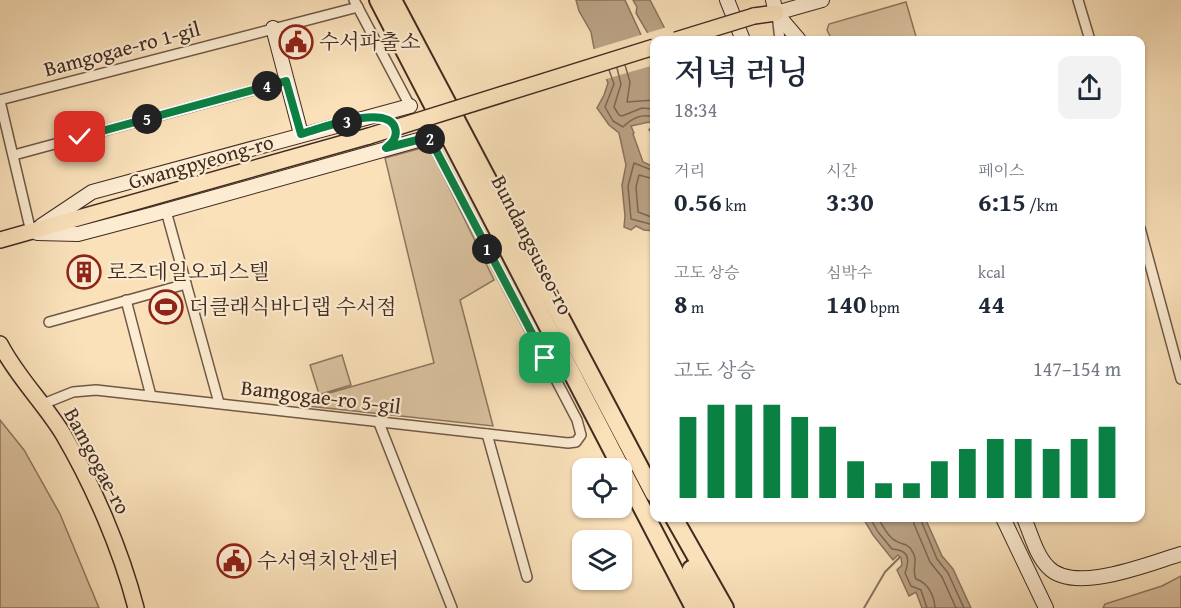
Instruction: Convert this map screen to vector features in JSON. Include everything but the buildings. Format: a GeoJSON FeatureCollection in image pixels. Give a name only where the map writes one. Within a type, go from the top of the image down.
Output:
{"type":"FeatureCollection","features":[{"type":"Feature","properties":{"kind":"highway","name":"Bundangsuseo-ro"},"geometry":{"type":"LineString","coordinates":[[378,0],[692,608]]}},
{"type":"Feature","properties":{"kind":"highway","name":"Bundangsuseo-ro"},"geometry":{"type":"LineString","coordinates":[[393,0],[650,486]]}},
{"type":"Feature","properties":{"kind":"highway"},"geometry":{"type":"LineString","coordinates":[[644,474],[650,483]]}},
{"type":"Feature","properties":{"kind":"highway"},"geometry":{"type":"LineString","coordinates":[[668,522],[711,608]]}},
{"type":"Feature","properties":{"kind":"highway"},"geometry":{"type":"LineString","coordinates":[[676,522],[725,608]]}},
{"type":"Feature","properties":{"kind":"main road"},"geometry":{"type":"LineString","coordinates":[[728,0],[742,36]]}},
{"type":"Feature","properties":{"kind":"main road"},"geometry":{"type":"LineString","coordinates":[[689,36],[754,16],[775,7],[822,0]]}},
{"type":"Feature","properties":{"kind":"main road"},"geometry":{"type":"LineString","coordinates":[[775,7],[796,36]]}},
{"type":"Feature","properties":{"kind":"main road","name":"Gwangpyeong-ro"},"geometry":{"type":"LineString","coordinates":[[273,28],[301,134]]}},
{"type":"Feature","properties":{"kind":"main road","name":"Gwangpyeong-ro"},"geometry":{"type":"LineString","coordinates":[[0,240],[369,136],[650,48]]}},
{"type":"Feature","properties":{"kind":"main road"},"geometry":{"type":"LineString","coordinates":[[32,232],[92,192],[410,106]]}},
{"type":"Feature","properties":{"kind":"main road"},"geometry":{"type":"LineString","coordinates":[[364,117],[384,117],[392,122],[396,129],[395,137],[386,148]]}},
{"type":"Feature","properties":{"kind":"main road"},"geometry":{"type":"LineString","coordinates":[[32,232],[78,234],[429,137]]}},
{"type":"Feature","properties":{"kind":"main road","name":"Bamgogae-ro"},"geometry":{"type":"LineString","coordinates":[[0,344],[6,364],[43,404],[63,434],[104,518],[123,564],[136,608]]}},
{"type":"Feature","properties":{"kind":"main road"},"geometry":{"type":"LineString","coordinates":[[1005,522],[1046,608]]}},
{"type":"Feature","properties":{"kind":"main road"},"geometry":{"type":"LineString","coordinates":[[1026,522],[1037,550],[1050,570],[1061,575],[1082,579],[1107,576],[1181,554]]}},
{"type":"Feature","properties":{"kind":"street"},"geometry":{"type":"LineString","coordinates":[[767,0],[775,7],[779,36]]}},
{"type":"Feature","properties":{"kind":"street"},"geometry":{"type":"LineString","coordinates":[[1078,0],[1089,36]]}},
{"type":"Feature","properties":{"kind":"street"},"geometry":{"type":"LineString","coordinates":[[356,4],[410,106]]}},
{"type":"Feature","properties":{"kind":"street","name":"Bamgogae-ro 1-gil"},"geometry":{"type":"LineString","coordinates":[[0,100],[356,4]]}},
{"type":"Feature","properties":{"kind":"street"},"geometry":{"type":"LineString","coordinates":[[14,154],[286,81]]}},
{"type":"Feature","properties":{"kind":"street"},"geometry":{"type":"LineString","coordinates":[[0,100],[32,232]]}},
{"type":"Feature","properties":{"kind":"street","name":"Bamgogae-ro 5-gil"},"geometry":{"type":"LineString","coordinates":[[43,404],[73,392],[96,390],[379,423],[568,443],[576,441],[581,435],[577,420],[429,137]]}},
{"type":"Feature","properties":{"kind":"street"},"geometry":{"type":"LineString","coordinates":[[166,211],[219,403]]}},
{"type":"Feature","properties":{"kind":"street"},"geometry":{"type":"LineString","coordinates":[[1145,246],[1181,379]]}},
{"type":"Feature","properties":{"kind":"street"},"geometry":{"type":"LineString","coordinates":[[49,322],[186,284]]}},
{"type":"Feature","properties":{"kind":"street"},"geometry":{"type":"LineString","coordinates":[[126,300],[151,396]]}},
{"type":"Feature","properties":{"kind":"street"},"geometry":{"type":"LineString","coordinates":[[379,423],[452,608]]}},
{"type":"Feature","properties":{"kind":"street"},"geometry":{"type":"LineString","coordinates":[[487,434],[527,577]]}},
{"type":"Feature","properties":{"kind":"shaded area"},"geometry":{"type":"Polygon","coordinates":[[[906,2],[916,36],[830,36],[827,30],[829,24],[906,2]]]}},
{"type":"Feature","properties":{"kind":"shaded area"},"geometry":{"type":"Polygon","coordinates":[[[429,146],[494,280],[460,300],[493,426],[308,406],[309,394],[319,394],[310,365],[342,355],[351,385],[321,394],[326,394],[434,363],[385,158],[429,146]]]}},
{"type":"Feature","properties":{"kind":"shaded area"},"geometry":{"type":"Polygon","coordinates":[[[0,420],[24,450],[60,514],[99,608],[0,608],[0,420]]]}},
{"type":"Feature","properties":{"kind":"shaded area"},"geometry":{"type":"Polygon","coordinates":[[[1181,576],[1181,608],[1103,608],[1105,604],[1162,586],[1181,576]]]}},
{"type":"Feature","properties":{"kind":"water"},"geometry":{"type":"Polygon","coordinates":[[[576,0],[625,0],[642,37],[649,35],[636,13],[637,7],[633,0],[650,0],[664,27],[667,36],[650,36],[650,123],[631,126],[643,162],[650,165],[650,231],[636,226],[631,230],[624,227],[622,185],[626,165],[619,133],[609,125],[597,108],[608,83],[594,48],[591,32],[579,11],[576,0]]]}},
{"type":"Feature","properties":{"kind":"water"},"geometry":{"type":"Polygon","coordinates":[[[865,522],[927,522],[942,556],[953,569],[971,608],[922,608],[916,592],[909,596],[897,570],[902,565],[901,558],[898,555],[893,560],[865,522]]]}},
{"type":"Feature","properties":{"kind":"pier"},"geometry":{"type":"Polygon","coordinates":[[[667,27],[670,36],[650,36],[650,66],[603,80],[591,50],[667,27]]]}},
{"type":"Feature","properties":{"kind":"waterway"},"geometry":{"type":"LineString","coordinates":[[864,608],[885,572],[900,557]]}},
{"type":"Feature","properties":{"kind":"place","name":"수서파출소"},"geometry":{"type":"Point","coordinates":[296,42]}},
{"type":"Feature","properties":{"kind":"place","name":"로즈데일오피스텔"},"geometry":{"type":"Point","coordinates":[84,272]}},
{"type":"Feature","properties":{"kind":"place","name":"더클래식바디랩 수서점"},"geometry":{"type":"Point","coordinates":[166,307]}},
{"type":"Feature","properties":{"kind":"place","name":"수서역치안센터"},"geometry":{"type":"Point","coordinates":[234,561]}},
{"type":"Feature","properties":{"kind":"route"},"geometry":{"type":"LineString","coordinates":[[80,137],[286,81],[301,134],[364,117],[384,117],[392,122],[396,129],[392,143],[386,148],[429,137],[545,358]]}}]}
